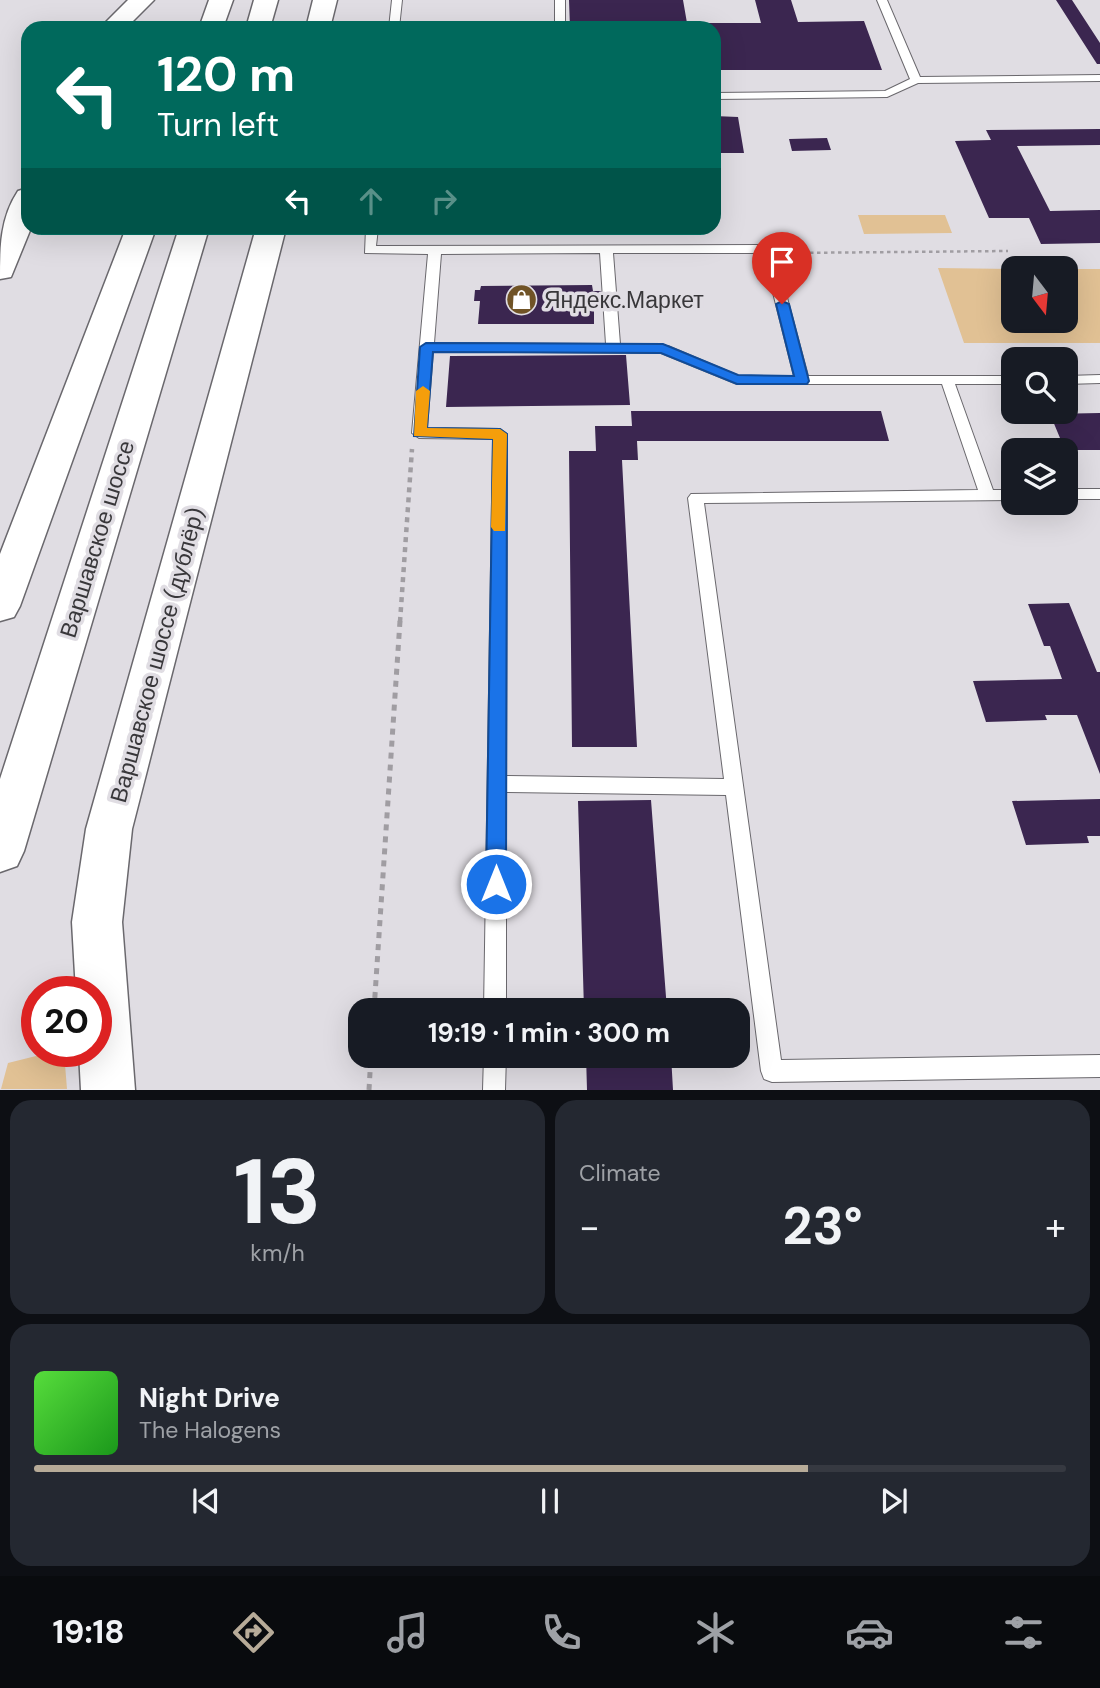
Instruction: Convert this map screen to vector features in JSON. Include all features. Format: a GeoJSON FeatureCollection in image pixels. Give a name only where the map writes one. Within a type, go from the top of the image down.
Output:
{"type":"FeatureCollection","features":[{"type":"Feature","properties":{"kind":"main road"},"geometry":{"type":"LineString","coordinates":[[114,21],[123,0]]}},
{"type":"Feature","properties":{"kind":"main road"},"geometry":{"type":"LineString","coordinates":[[119,21],[142,0]]}},
{"type":"Feature","properties":{"kind":"main road"},"geometry":{"type":"LineString","coordinates":[[214,21],[221,0]]}},
{"type":"Feature","properties":{"kind":"main road"},"geometry":{"type":"LineString","coordinates":[[260,21],[266,0]]}},
{"type":"Feature","properties":{"kind":"main road"},"geometry":{"type":"LineString","coordinates":[[320,21],[325,0]]}},
{"type":"Feature","properties":{"kind":"main road"},"geometry":{"type":"LineString","coordinates":[[0,270],[21,215]]}},
{"type":"Feature","properties":{"kind":"main road"},"geometry":{"type":"LineString","coordinates":[[0,606],[138,235]]}},
{"type":"Feature","properties":{"kind":"main road","name":"Варшавское шоссе"},"geometry":{"type":"LineString","coordinates":[[0,851],[192,235]]}},
{"type":"Feature","properties":{"kind":"main road","name":"Варшавское шоссе (дублёр)"},"geometry":{"type":"LineString","coordinates":[[108,1090],[97,922],[109,829],[269,235]]}},
{"type":"Feature","properties":{"kind":"lane"},"geometry":{"type":"LineString","coordinates":[[395,21],[397,0]]}},
{"type":"Feature","properties":{"kind":"lane"},"geometry":{"type":"LineString","coordinates":[[560,0],[560,21]]}},
{"type":"Feature","properties":{"kind":"lane"},"geometry":{"type":"LineString","coordinates":[[882,0],[916,80]]}},
{"type":"Feature","properties":{"kind":"lane"},"geometry":{"type":"LineString","coordinates":[[721,96],[887,94],[916,80],[1100,78]]}},
{"type":"Feature","properties":{"kind":"lane"},"geometry":{"type":"LineString","coordinates":[[371,235],[369,250],[768,249],[802,381]]}},
{"type":"Feature","properties":{"kind":"lane"},"geometry":{"type":"LineString","coordinates":[[606,249],[613,347]]}},
{"type":"Feature","properties":{"kind":"lane"},"geometry":{"type":"LineString","coordinates":[[435,250],[419,433],[500,434],[495,998]]}},
{"type":"Feature","properties":{"kind":"lane"},"geometry":{"type":"LineString","coordinates":[[426,347],[663,349],[737,380],[1001,380]]}},
{"type":"Feature","properties":{"kind":"lane"},"geometry":{"type":"LineString","coordinates":[[1078,380],[1100,379]]}},
{"type":"Feature","properties":{"kind":"lane"},"geometry":{"type":"LineString","coordinates":[[947,380],[987,495]]}},
{"type":"Feature","properties":{"kind":"lane"},"geometry":{"type":"LineString","coordinates":[[1078,494],[1100,494]]}},
{"type":"Feature","properties":{"kind":"lane"},"geometry":{"type":"LineString","coordinates":[[1001,495],[696,498],[772,1071],[1100,1066]]}},
{"type":"Feature","properties":{"kind":"lane"},"geometry":{"type":"LineString","coordinates":[[497,784],[734,787]]}},
{"type":"Feature","properties":{"kind":"lane"},"geometry":{"type":"LineString","coordinates":[[494,1090],[495,1068]]}},
{"type":"Feature","properties":{"kind":"path"},"geometry":{"type":"LineString","coordinates":[[769,254],[1008,251]]}},
{"type":"Feature","properties":{"kind":"path"},"geometry":{"type":"LineString","coordinates":[[375,998],[410,454],[419,433]]}},
{"type":"Feature","properties":{"kind":"path"},"geometry":{"type":"LineString","coordinates":[[369,1090],[370,1068]]}},
{"type":"Feature","properties":{"kind":"shaded area"},"geometry":{"type":"Polygon","coordinates":[[[858,215],[945,215],[952,233],[864,234],[858,215]]]}},
{"type":"Feature","properties":{"kind":"shaded area"},"geometry":{"type":"Polygon","coordinates":[[[938,268],[1001,269],[1001,333],[1078,333],[1078,269],[1100,269],[1100,343],[964,343],[938,268]]]}},
{"type":"Feature","properties":{"kind":"shaded area"},"geometry":{"type":"Polygon","coordinates":[[[21,1060],[21,1067],[65,1067],[67,1089],[1,1089],[8,1063],[21,1060]]]}},
{"type":"Feature","properties":{"kind":"building"},"geometry":{"type":"Polygon","coordinates":[[[569,0],[683,0],[687,21],[570,21],[569,0]]]}},
{"type":"Feature","properties":{"kind":"building"},"geometry":{"type":"Polygon","coordinates":[[[755,0],[791,0],[798,22],[864,21],[882,70],[721,70],[721,23],[761,23],[755,0]]]}},
{"type":"Feature","properties":{"kind":"building"},"geometry":{"type":"Polygon","coordinates":[[[1056,0],[1072,0],[1100,43],[1100,64],[1097,64],[1056,0]]]}},
{"type":"Feature","properties":{"kind":"building"},"geometry":{"type":"Polygon","coordinates":[[[721,116],[738,117],[744,153],[721,153],[721,116]]]}},
{"type":"Feature","properties":{"kind":"building"},"geometry":{"type":"Polygon","coordinates":[[[1100,129],[1100,145],[1017,146],[1050,211],[1100,210],[1100,243],[1041,244],[1029,218],[989,218],[955,141],[991,140],[986,130],[1100,129]]]}},
{"type":"Feature","properties":{"kind":"building"},"geometry":{"type":"Polygon","coordinates":[[[827,138],[831,150],[792,151],[789,139],[827,138]]]}},
{"type":"Feature","properties":{"kind":"building"},"geometry":{"type":"Polygon","coordinates":[[[592,285],[593,291],[604,291],[605,304],[594,304],[594,324],[478,324],[480,301],[474,301],[475,290],[480,290],[481,286],[592,285]]]}},
{"type":"Feature","properties":{"kind":"building"},"geometry":{"type":"Polygon","coordinates":[[[626,355],[630,405],[446,407],[450,356],[626,355]]]}},
{"type":"Feature","properties":{"kind":"building"},"geometry":{"type":"Polygon","coordinates":[[[631,411],[881,411],[889,441],[637,441],[638,460],[622,460],[637,747],[572,747],[569,451],[596,451],[595,426],[632,426],[631,411]]]}},
{"type":"Feature","properties":{"kind":"building"},"geometry":{"type":"Polygon","coordinates":[[[1078,413],[1100,413],[1100,450],[1078,450],[1078,438],[1060,438],[1054,424],[1078,424],[1078,413]]]}},
{"type":"Feature","properties":{"kind":"building"},"geometry":{"type":"Polygon","coordinates":[[[1069,603],[1097,672],[1100,672],[1100,774],[1077,715],[1045,715],[1047,720],[986,722],[973,681],[1062,679],[1050,646],[1044,646],[1028,604],[1069,603]]]}},
{"type":"Feature","properties":{"kind":"building"},"geometry":{"type":"Polygon","coordinates":[[[1100,799],[1100,836],[1087,836],[1089,843],[1026,845],[1012,801],[1100,799]]]}},
{"type":"Feature","properties":{"kind":"building"},"geometry":{"type":"Polygon","coordinates":[[[651,800],[666,998],[584,998],[578,801],[651,800]]]}},
{"type":"Feature","properties":{"kind":"building"},"geometry":{"type":"Polygon","coordinates":[[[586,1068],[672,1068],[673,1090],[587,1090],[586,1068]]]}},
{"type":"Feature","properties":{"kind":"slow traffic"},"geometry":{"type":"LineString","coordinates":[[423,391],[419,433],[500,434],[499,527]]}},
{"type":"Feature","properties":{"kind":"place","name":"Яндекс.Маркет"},"geometry":{"type":"Point","coordinates":[521,300]}},
{"type":"Feature","properties":{"kind":"route"},"geometry":{"type":"LineString","coordinates":[[496,884],[500,434],[419,433],[426,347],[663,349],[737,380],[802,381],[782,304]]}}]}
